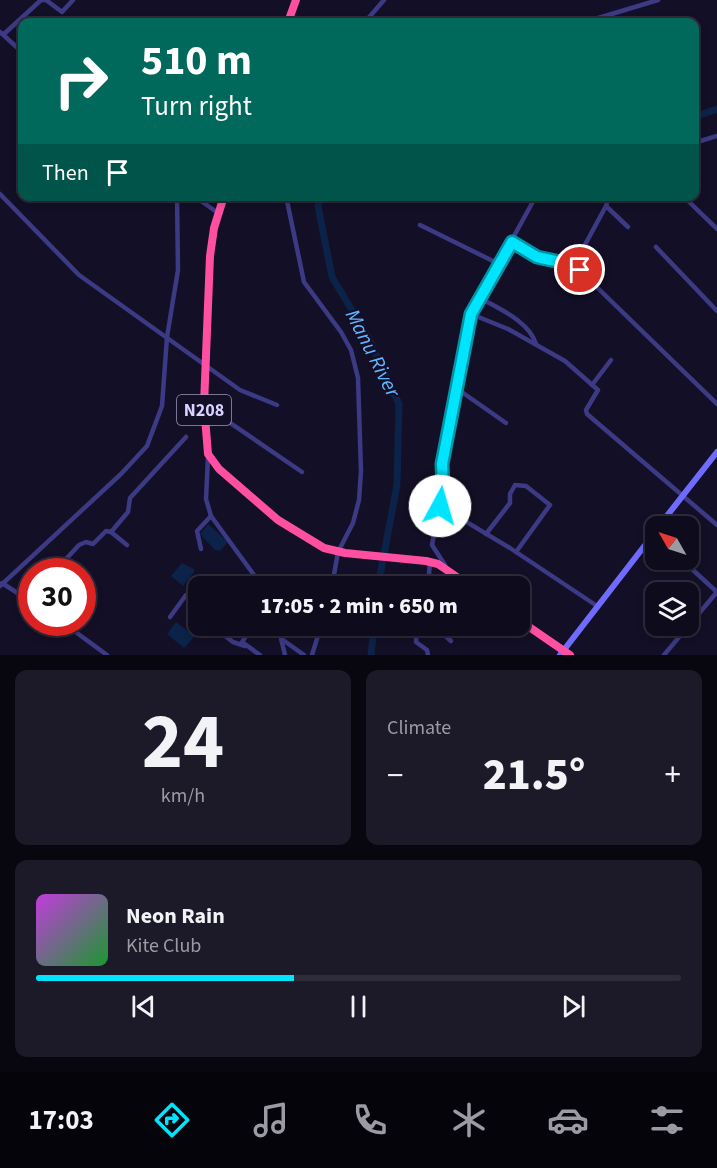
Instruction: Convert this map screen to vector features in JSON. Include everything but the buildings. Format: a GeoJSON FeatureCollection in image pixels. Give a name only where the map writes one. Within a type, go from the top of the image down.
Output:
{"type":"FeatureCollection","features":[{"type":"Feature","properties":{"kind":"highway"},"geometry":{"type":"LineString","coordinates":[[289,18],[296,0]]}},
{"type":"Feature","properties":{"kind":"highway","name":"N208"},"geometry":{"type":"LineString","coordinates":[[222,201],[210,256],[204,363],[204,405],[208,454],[219,469],[278,520],[324,548],[428,561],[453,576]]}},
{"type":"Feature","properties":{"kind":"highway"},"geometry":{"type":"LineString","coordinates":[[530,628],[564,654]]}},
{"type":"Feature","properties":{"kind":"main road"},"geometry":{"type":"LineString","coordinates":[[667,516],[717,452]]}},
{"type":"Feature","properties":{"kind":"main road"},"geometry":{"type":"LineString","coordinates":[[564,654],[597,606],[645,546]]}},
{"type":"Feature","properties":{"kind":"street"},"geometry":{"type":"LineString","coordinates":[[20,18],[41,0],[46,0],[62,12],[74,0]]}},
{"type":"Feature","properties":{"kind":"street"},"geometry":{"type":"LineString","coordinates":[[368,18],[384,0]]}},
{"type":"Feature","properties":{"kind":"street"},"geometry":{"type":"LineString","coordinates":[[598,18],[658,0]]}},
{"type":"Feature","properties":{"kind":"street"},"geometry":{"type":"LineString","coordinates":[[18,19],[2,33],[18,48]]}},
{"type":"Feature","properties":{"kind":"street"},"geometry":{"type":"LineString","coordinates":[[699,141],[717,136]]}},
{"type":"Feature","properties":{"kind":"street"},"geometry":{"type":"LineString","coordinates":[[0,194],[79,275],[240,390],[277,405]]}},
{"type":"Feature","properties":{"kind":"street"},"geometry":{"type":"LineString","coordinates":[[18,594],[1,585],[121,474],[147,446],[162,406],[167,337],[178,270],[177,201]]}},
{"type":"Feature","properties":{"kind":"street"},"geometry":{"type":"LineString","coordinates":[[201,201],[218,213]]}},
{"type":"Feature","properties":{"kind":"street"},"geometry":{"type":"LineString","coordinates":[[287,201],[304,282],[342,332],[351,350],[358,378],[361,471],[359,500],[335,576]]}},
{"type":"Feature","properties":{"kind":"street"},"geometry":{"type":"LineString","coordinates":[[456,576],[440,561],[432,545],[443,488],[442,464],[471,314],[533,201]]}},
{"type":"Feature","properties":{"kind":"street"},"geometry":{"type":"LineString","coordinates":[[574,265],[608,201]]}},
{"type":"Feature","properties":{"kind":"street"},"geometry":{"type":"LineString","coordinates":[[689,201],[717,229]]}},
{"type":"Feature","properties":{"kind":"street"},"geometry":{"type":"LineString","coordinates":[[606,206],[628,227]]}},
{"type":"Feature","properties":{"kind":"street"},"geometry":{"type":"LineString","coordinates":[[420,225],[499,264]]}},
{"type":"Feature","properties":{"kind":"street"},"geometry":{"type":"LineString","coordinates":[[512,242],[549,262],[574,265],[717,404]]}},
{"type":"Feature","properties":{"kind":"street"},"geometry":{"type":"LineString","coordinates":[[656,247],[717,311]]}},
{"type":"Feature","properties":{"kind":"street"},"geometry":{"type":"LineString","coordinates":[[480,298],[524,326],[534,335],[536,344]]}},
{"type":"Feature","properties":{"kind":"street"},"geometry":{"type":"LineString","coordinates":[[471,314],[508,328],[565,361],[598,392],[586,410],[587,414],[717,525]]}},
{"type":"Feature","properties":{"kind":"street"},"geometry":{"type":"LineString","coordinates":[[592,386],[611,360]]}},
{"type":"Feature","properties":{"kind":"street"},"geometry":{"type":"LineString","coordinates":[[456,388],[506,423]]}},
{"type":"Feature","properties":{"kind":"street"},"geometry":{"type":"LineString","coordinates":[[204,405],[302,472]]}},
{"type":"Feature","properties":{"kind":"street"},"geometry":{"type":"LineString","coordinates":[[111,532],[128,512],[130,498],[186,437]]}},
{"type":"Feature","properties":{"kind":"street"},"geometry":{"type":"LineString","coordinates":[[208,454],[206,499],[211,516],[255,576]]}},
{"type":"Feature","properties":{"kind":"street"},"geometry":{"type":"LineString","coordinates":[[486,534],[510,503],[510,494],[515,485],[526,486],[550,505],[516,552]]}},
{"type":"Feature","properties":{"kind":"street"},"geometry":{"type":"LineString","coordinates":[[440,506],[516,552],[597,606]]}},
{"type":"Feature","properties":{"kind":"street"},"geometry":{"type":"LineString","coordinates":[[201,549],[197,531],[211,516]]}},
{"type":"Feature","properties":{"kind":"street"},"geometry":{"type":"LineString","coordinates":[[68,558],[82,543],[93,544],[106,531],[111,532],[127,545]]}},
{"type":"Feature","properties":{"kind":"street"},"geometry":{"type":"LineString","coordinates":[[428,561],[428,576]]}},
{"type":"Feature","properties":{"kind":"street"},"geometry":{"type":"LineString","coordinates":[[664,655],[717,592],[693,570]]}},
{"type":"Feature","properties":{"kind":"street"},"geometry":{"type":"LineString","coordinates":[[170,617],[186,595],[188,596]]}},
{"type":"Feature","properties":{"kind":"street"},"geometry":{"type":"LineString","coordinates":[[81,636],[107,655]]}},
{"type":"Feature","properties":{"kind":"street"},"geometry":{"type":"LineString","coordinates":[[225,636],[260,655]]}},
{"type":"Feature","properties":{"kind":"street"},"geometry":{"type":"LineString","coordinates":[[244,636],[245,646]]}},
{"type":"Feature","properties":{"kind":"street"},"geometry":{"type":"LineString","coordinates":[[282,636],[285,655]]}},
{"type":"Feature","properties":{"kind":"street"},"geometry":{"type":"LineString","coordinates":[[312,655],[318,636]]}},
{"type":"Feature","properties":{"kind":"street"},"geometry":{"type":"LineString","coordinates":[[416,636],[416,642],[427,651],[428,655]]}},
{"type":"Feature","properties":{"kind":"street"},"geometry":{"type":"LineString","coordinates":[[445,636],[450,641]]}},
{"type":"Feature","properties":{"kind":"street"},"geometry":{"type":"LineString","coordinates":[[283,640],[304,655]]}},
{"type":"Feature","properties":{"kind":"water"},"geometry":{"type":"Polygon","coordinates":[[[208,524],[228,542],[220,551],[215,550],[200,534],[208,524]]]}},
{"type":"Feature","properties":{"kind":"water"},"geometry":{"type":"Polygon","coordinates":[[[182,563],[194,569],[183,586],[171,576],[182,563]]]}},
{"type":"Feature","properties":{"kind":"water"},"geometry":{"type":"Polygon","coordinates":[[[176,622],[188,631],[188,636],[195,636],[184,648],[167,634],[176,622]]]}},
{"type":"Feature","properties":{"kind":"waterway","name":"Manu River"},"geometry":{"type":"LineString","coordinates":[[699,115],[717,109]]}},
{"type":"Feature","properties":{"kind":"waterway","name":"Manu River"},"geometry":{"type":"LineString","coordinates":[[320,201],[318,206],[332,277],[368,337],[399,404],[397,485],[380,576]]}},
{"type":"Feature","properties":{"kind":"waterway","name":"Manu River"},"geometry":{"type":"LineString","coordinates":[[371,655],[373,636]]}},
{"type":"Feature","properties":{"kind":"route"},"geometry":{"type":"LineString","coordinates":[[440,506],[443,488],[442,464],[471,314],[512,242],[549,262],[574,265],[580,270]]}}]}
